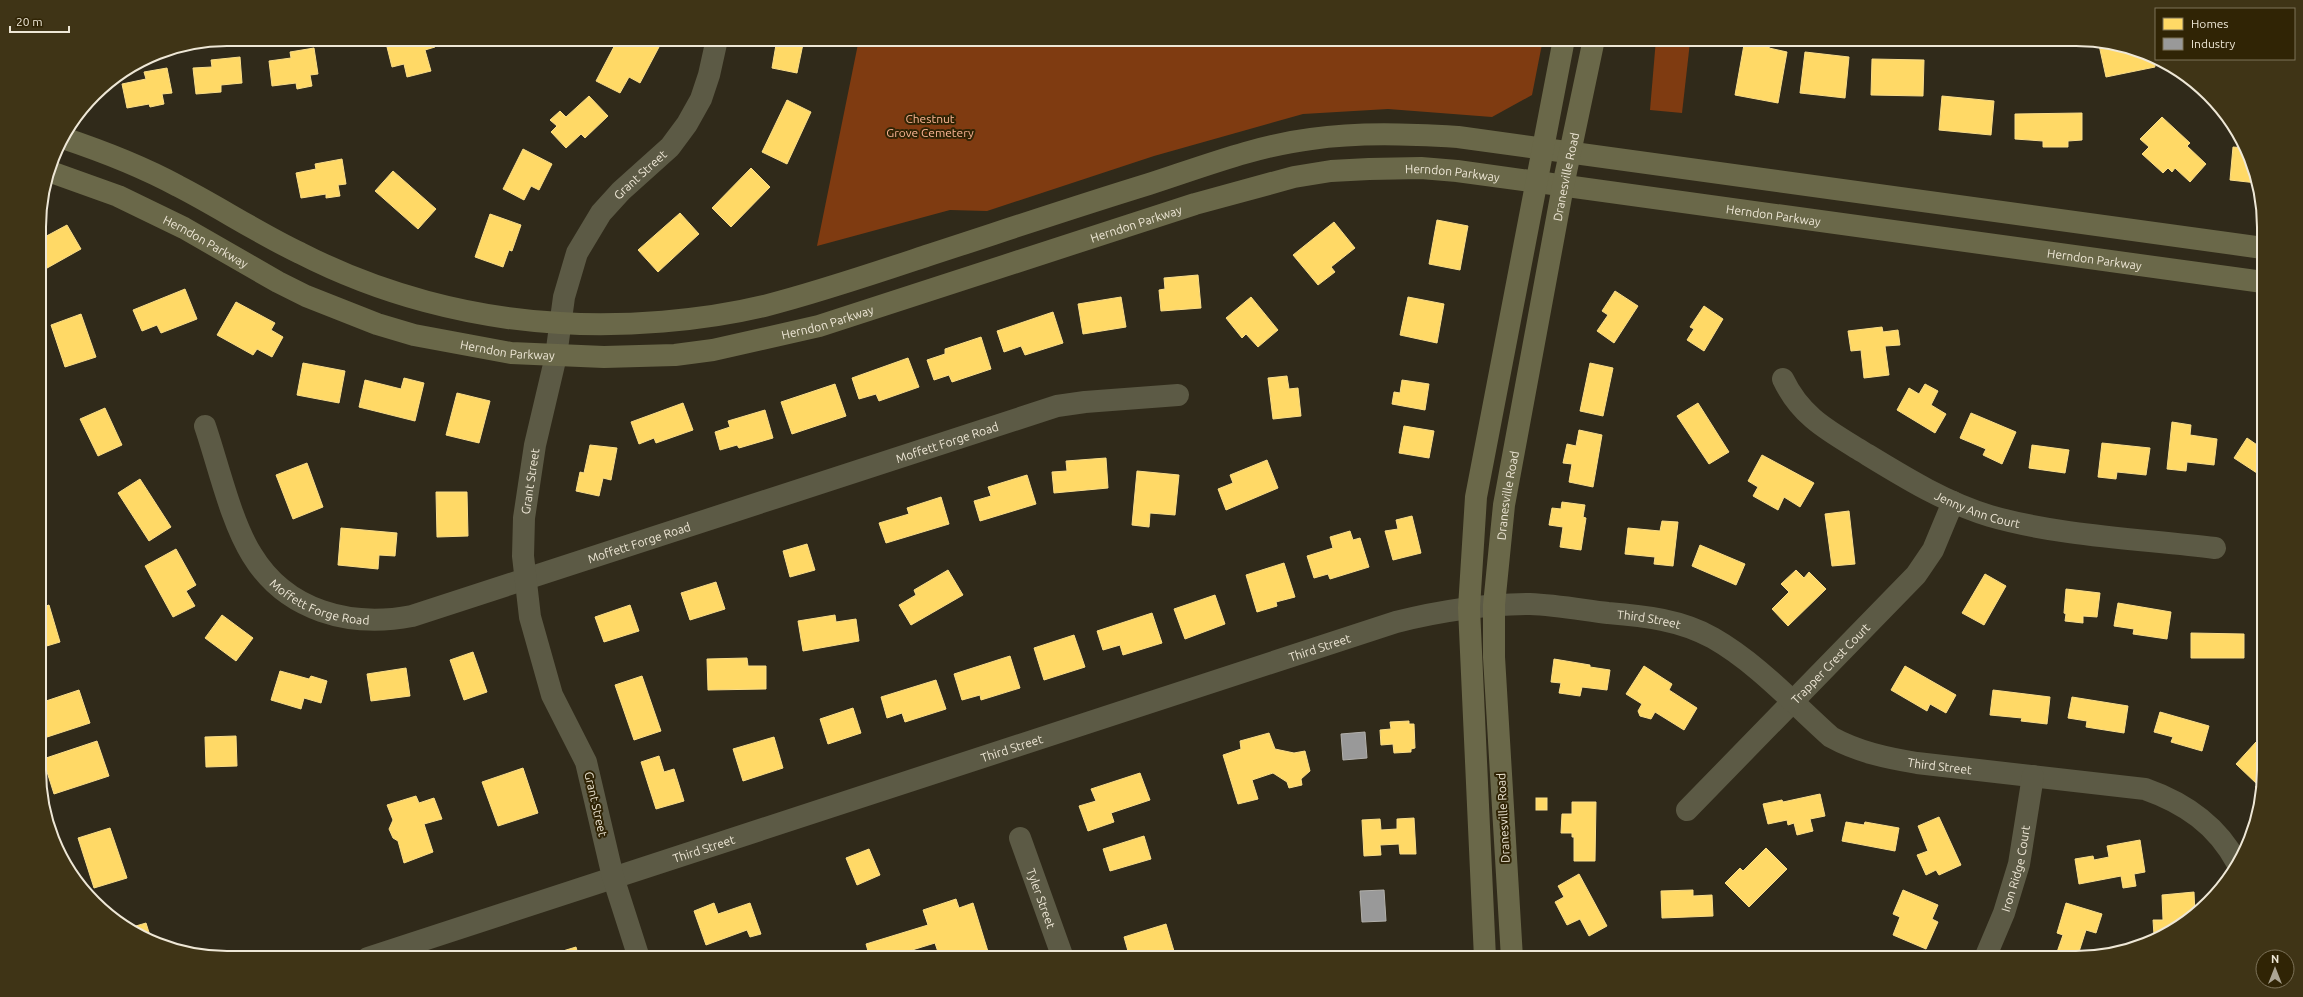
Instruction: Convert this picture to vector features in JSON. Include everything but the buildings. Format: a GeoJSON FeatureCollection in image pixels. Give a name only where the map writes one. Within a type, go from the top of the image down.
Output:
{"type":"FeatureCollection","features":[{"type":"Feature","properties":{"kind":"main road","name":"Dranesville Road"},"geometry":{"type":"LineString","coordinates":[[1484,951],[1469,608],[1476,496],[1563,46]]}},
{"type":"Feature","properties":{"kind":"main road","name":"Dranesville Road"},"geometry":{"type":"LineString","coordinates":[[1512,951],[1494,657],[1494,605],[1504,505],[1563,186],[1593,46]]}},
{"type":"Feature","properties":{"kind":"main road"},"geometry":{"type":"LineString","coordinates":[[68,140],[110,155],[178,186],[302,255],[367,283],[436,304],[509,318],[560,323],[667,320],[764,306],[890,268],[1244,153],[1312,139],[1422,135],[1542,148],[2257,247]]}},
{"type":"Feature","properties":{"kind":"main road","name":"Herndon Parkway"},"geometry":{"type":"LineString","coordinates":[[54,173],[118,196],[184,228],[278,282],[306,296],[377,324],[450,343],[510,353],[556,356],[604,357],[675,355],[740,345],[782,335],[890,304],[1228,194],[1294,177],[1339,171],[1421,168],[1457,171],[2257,281]]}},
{"type":"Feature","properties":{"kind":"street","name":"Grant Street"},"geometry":{"type":"LineString","coordinates":[[637,951],[613,877],[586,762],[552,695],[530,617],[524,580],[524,518],[535,444],[556,356],[567,285],[577,253],[586,234],[606,207],[670,147],[687,124],[701,99],[709,75],[715,46]]}},
{"type":"Feature","properties":{"kind":"street","name":"Jenny Ann Court"},"geometry":{"type":"LineString","coordinates":[[1783,378],[1802,410],[1817,424],[1918,485],[1953,502],[1990,516],[2028,525],[2215,548]]}},
{"type":"Feature","properties":{"kind":"street","name":"Moffett Forge Road"},"geometry":{"type":"LineString","coordinates":[[205,426],[240,532],[252,555],[267,575],[286,592],[308,606],[334,616],[361,621],[388,621],[412,616],[1057,406],[1085,402],[1178,395]]}},
{"type":"Feature","properties":{"kind":"street","name":"Trapper Crest Court"},"geometry":{"type":"LineString","coordinates":[[1687,810],[1916,575],[1933,550],[1953,502]]}},
{"type":"Feature","properties":{"kind":"street","name":"Third Street"},"geometry":{"type":"LineString","coordinates":[[389,951],[1396,622],[1439,612],[1494,605],[1532,604],[1656,618],[1686,626],[1712,637],[1739,654],[1831,737],[1856,749],[1883,757],[1917,763],[2145,789],[2168,797],[2192,810],[2212,827],[2235,857]]}},
{"type":"Feature","properties":{"kind":"street","name":"Iron Ridge Court"},"geometry":{"type":"LineString","coordinates":[[1988,951],[2004,913],[2019,864],[2033,776]]}},
{"type":"Feature","properties":{"kind":"street","name":"Tyler Street"},"geometry":{"type":"LineString","coordinates":[[1020,838],[1060,951]]}},
{"type":"Feature","properties":{"kind":"green space","name":"Chestnut Grove Cemetery"},"geometry":{"type":"Polygon","coordinates":[[[858,46],[1542,46],[1532,95],[1492,117],[1388,109],[1303,114],[1154,156],[987,211],[950,210],[817,246],[858,46]]]}},
{"type":"Feature","properties":{"kind":"green space"},"geometry":{"type":"Polygon","coordinates":[[[1655,46],[1690,46],[1682,113],[1650,110],[1655,46]]]}}]}
